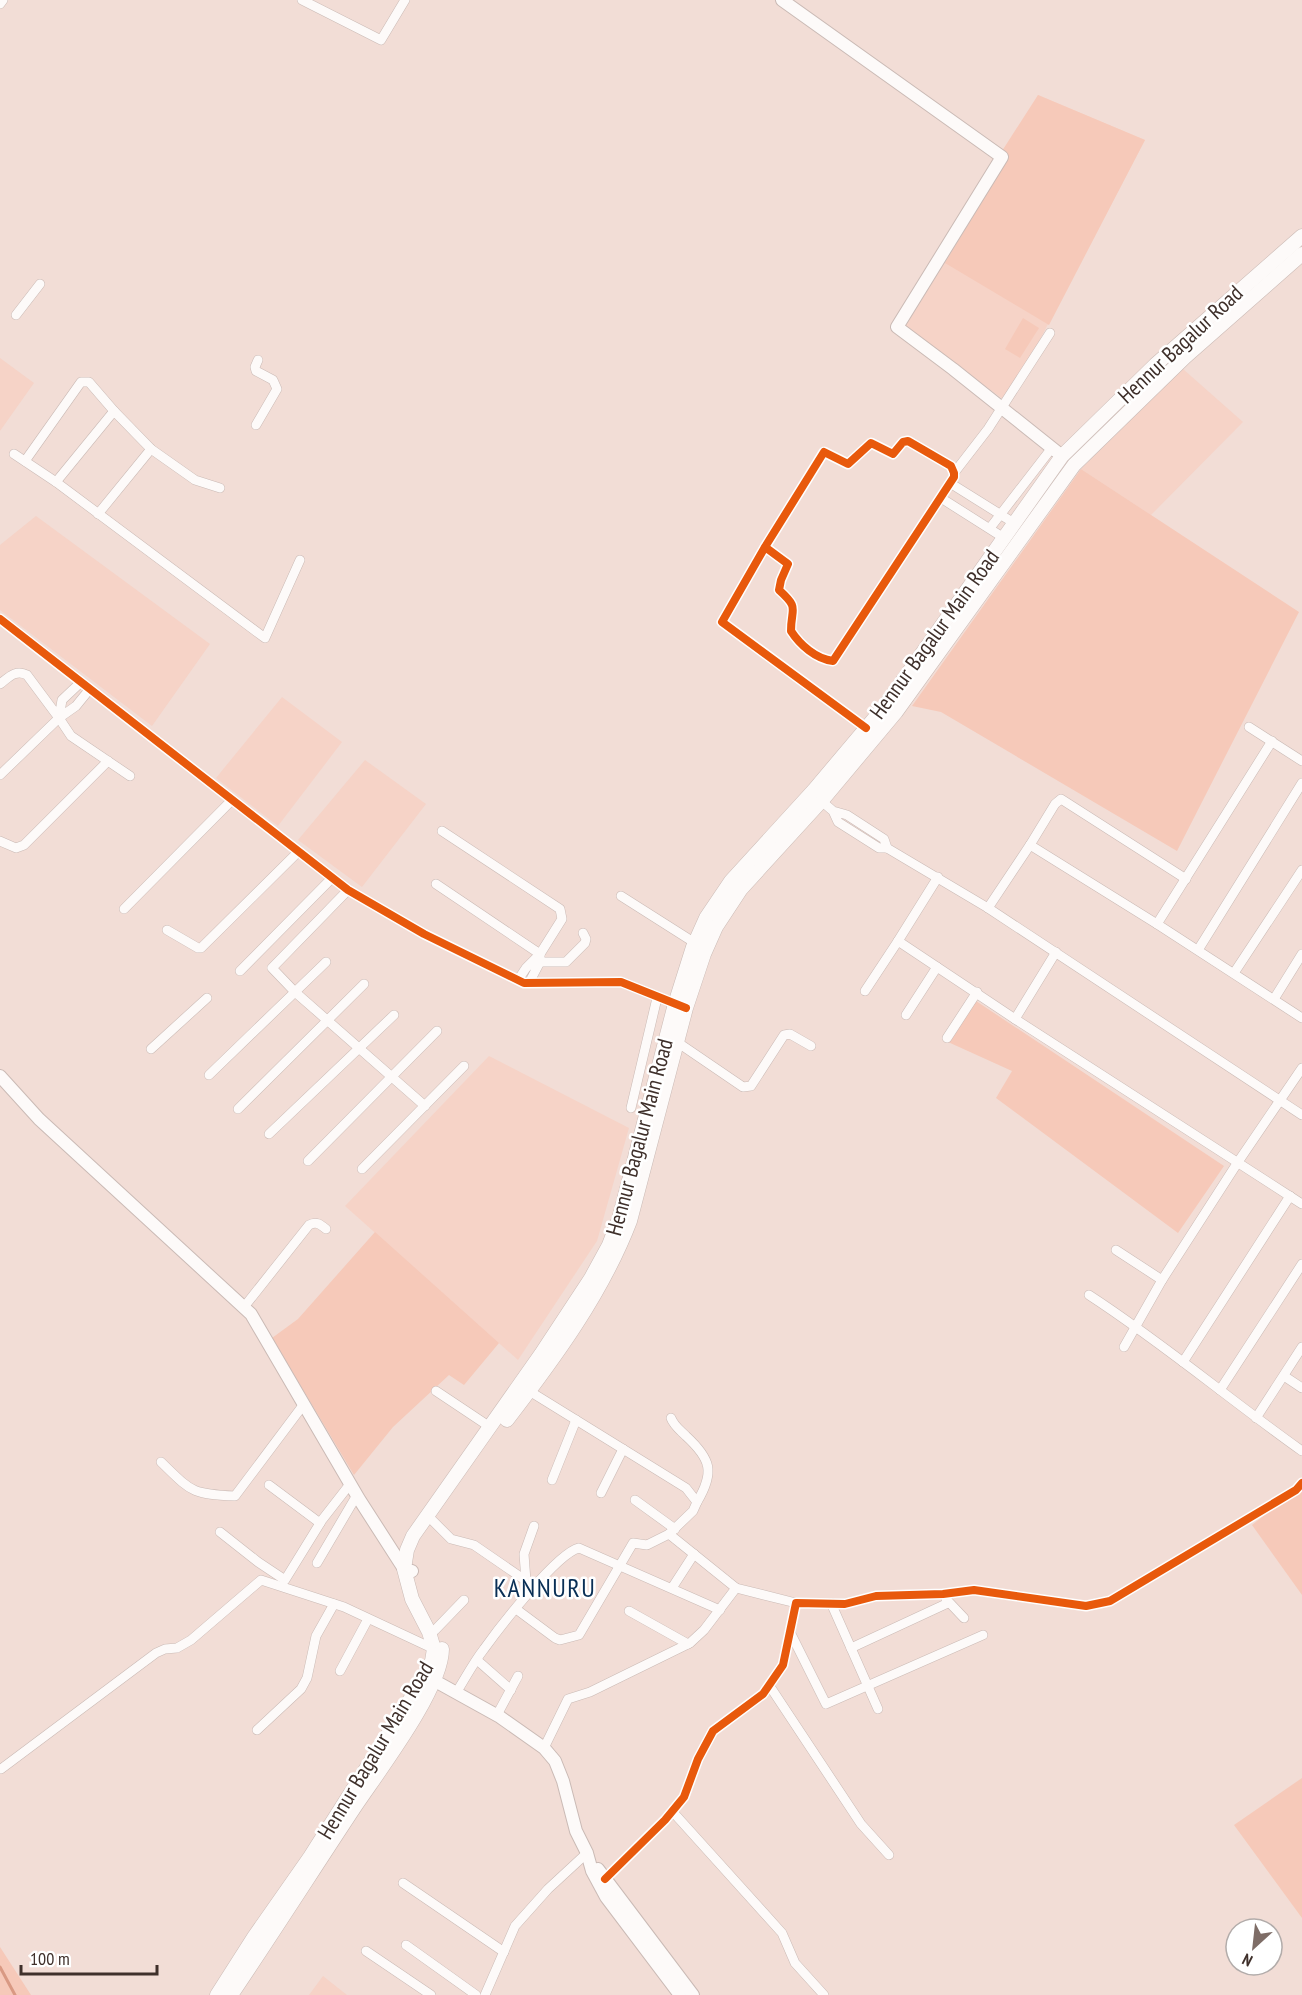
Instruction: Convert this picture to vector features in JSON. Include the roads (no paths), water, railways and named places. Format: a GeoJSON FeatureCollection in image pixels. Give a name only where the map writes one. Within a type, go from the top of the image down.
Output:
{"type":"FeatureCollection","features":[{"type":"Feature","properties":{"kind":"main road"},"geometry":{"type":"LineString","coordinates":[[782,0],[1002,157],[897,327],[1056,452]]}},
{"type":"Feature","properties":{"kind":"main road","name":"Hennur Bagalur Road"},"geometry":{"type":"LineString","coordinates":[[1056,452],[1302,236]]}},
{"type":"Feature","properties":{"kind":"main road","name":"Hennur Bagalur Road"},"geometry":{"type":"LineString","coordinates":[[1074,465],[1185,357],[1302,254]]}},
{"type":"Feature","properties":{"kind":"main road","name":"Hennur Bagalur Main Road"},"geometry":{"type":"LineString","coordinates":[[231,1995],[399,1741],[430,1679],[434,1649],[429,1632],[412,1599],[407,1550],[413,1536],[595,1294],[617,1254],[630,1221],[642,1179],[677,1042],[680,1006],[716,927],[741,889],[817,797],[866,728],[884,707],[1004,538],[1056,452]]}},
{"type":"Feature","properties":{"kind":"main road","name":"Hennur Bagalur Main Road"},"geometry":{"type":"LineString","coordinates":[[217,1995],[254,1937],[441,1665],[442,1651],[435,1630],[408,1570],[418,1540],[478,1451],[490,1427],[525,1388],[609,1245],[619,1219],[680,1006],[694,943],[706,918],[731,881],[817,797],[896,712],[1074,465]]}},
{"type":"Feature","properties":{"kind":"main road"},"geometry":{"type":"LineString","coordinates":[[0,1076],[39,1119],[251,1314],[354,1490],[408,1570]]}},
{"type":"Feature","properties":{"kind":"main road"},"geometry":{"type":"LineString","coordinates":[[430,1679],[497,1715],[544,1748],[555,1761],[563,1781],[576,1831],[587,1853],[693,1995]]}},
{"type":"Feature","properties":{"kind":"main road"},"geometry":{"type":"LineString","coordinates":[[587,1853],[592,1871],[606,1897],[680,1995]]}},
{"type":"Feature","properties":{"kind":"street"},"geometry":{"type":"LineString","coordinates":[[0,4],[3,0]]}},
{"type":"Feature","properties":{"kind":"street"},"geometry":{"type":"LineString","coordinates":[[302,0],[381,40],[405,0]]}},
{"type":"Feature","properties":{"kind":"street"},"geometry":{"type":"LineString","coordinates":[[16,315],[40,284]]}},
{"type":"Feature","properties":{"kind":"street"},"geometry":{"type":"LineString","coordinates":[[765,547],[789,564],[779,590],[792,603],[794,611],[791,631],[811,652],[833,661],[941,498],[954,473],[1002,408],[1050,333]]}},
{"type":"Feature","properties":{"kind":"street"},"geometry":{"type":"LineString","coordinates":[[256,426],[277,389],[273,380],[256,371],[258,360]]}},
{"type":"Feature","properties":{"kind":"street"},"geometry":{"type":"LineString","coordinates":[[25,461],[81,382],[89,382],[151,449],[195,480],[220,488]]}},
{"type":"Feature","properties":{"kind":"street"},"geometry":{"type":"LineString","coordinates":[[56,482],[114,411]]}},
{"type":"Feature","properties":{"kind":"street"},"geometry":{"type":"LineString","coordinates":[[866,728],[722,622],[824,452],[848,464],[871,443],[893,454],[903,442],[908,441],[951,466],[954,473]]}},
{"type":"Feature","properties":{"kind":"street"},"geometry":{"type":"LineString","coordinates":[[98,514],[151,449]]}},
{"type":"Feature","properties":{"kind":"street"},"geometry":{"type":"LineString","coordinates":[[990,528],[1056,452],[1074,465]]}},
{"type":"Feature","properties":{"kind":"street"},"geometry":{"type":"LineString","coordinates":[[14,454],[56,482],[265,638],[300,560]]}},
{"type":"Feature","properties":{"kind":"street"},"geometry":{"type":"LineString","coordinates":[[950,483],[1014,523]]}},
{"type":"Feature","properties":{"kind":"street"},"geometry":{"type":"LineString","coordinates":[[941,498],[1004,538]]}},
{"type":"Feature","properties":{"kind":"street"},"geometry":{"type":"LineString","coordinates":[[0,619],[348,890],[424,934],[518,980],[529,983],[621,982],[680,1006]]}},
{"type":"Feature","properties":{"kind":"street"},"geometry":{"type":"LineString","coordinates":[[0,684],[16,673],[21,672],[27,675],[72,736],[130,776]]}},
{"type":"Feature","properties":{"kind":"street"},"geometry":{"type":"LineString","coordinates":[[59,718],[62,700],[81,683]]}},
{"type":"Feature","properties":{"kind":"street"},"geometry":{"type":"LineString","coordinates":[[0,775],[59,718],[76,706],[89,690]]}},
{"type":"Feature","properties":{"kind":"street"},"geometry":{"type":"LineString","coordinates":[[1250,727],[1302,760]]}},
{"type":"Feature","properties":{"kind":"street"},"geometry":{"type":"LineString","coordinates":[[1157,924],[1272,741]]}},
{"type":"Feature","properties":{"kind":"street"},"geometry":{"type":"LineString","coordinates":[[0,841],[16,848],[24,845],[108,760]]}},
{"type":"Feature","properties":{"kind":"street"},"geometry":{"type":"LineString","coordinates":[[1198,950],[1302,783]]}},
{"type":"Feature","properties":{"kind":"street"},"geometry":{"type":"LineString","coordinates":[[817,797],[834,811],[847,815],[884,839],[887,848],[988,908],[1302,1115]]}},
{"type":"Feature","properties":{"kind":"street"},"geometry":{"type":"LineString","coordinates":[[988,908],[1054,804],[1061,799],[1186,879]]}},
{"type":"Feature","properties":{"kind":"street"},"geometry":{"type":"LineString","coordinates":[[124,909],[231,801]]}},
{"type":"Feature","properties":{"kind":"street"},"geometry":{"type":"LineString","coordinates":[[442,831],[560,909],[563,916],[561,923],[540,958],[529,983]]}},
{"type":"Feature","properties":{"kind":"street"},"geometry":{"type":"LineString","coordinates":[[1030,845],[1302,1018]]}},
{"type":"Feature","properties":{"kind":"street"},"geometry":{"type":"LineString","coordinates":[[166,930],[201,948],[298,852]]}},
{"type":"Feature","properties":{"kind":"street"},"geometry":{"type":"LineString","coordinates":[[1234,973],[1302,870]]}},
{"type":"Feature","properties":{"kind":"street"},"geometry":{"type":"LineString","coordinates":[[865,991],[938,877]]}},
{"type":"Feature","properties":{"kind":"street"},"geometry":{"type":"LineString","coordinates":[[240,971],[332,878]]}},
{"type":"Feature","properties":{"kind":"street"},"geometry":{"type":"LineString","coordinates":[[436,884],[540,958],[566,962],[585,943],[583,933]]}},
{"type":"Feature","properties":{"kind":"street"},"geometry":{"type":"LineString","coordinates":[[348,890],[272,968],[326,1020],[425,1106]]}},
{"type":"Feature","properties":{"kind":"street"},"geometry":{"type":"LineString","coordinates":[[621,896],[694,943]]}},
{"type":"Feature","properties":{"kind":"street"},"geometry":{"type":"LineString","coordinates":[[898,941],[1302,1204]]}},
{"type":"Feature","properties":{"kind":"street"},"geometry":{"type":"LineString","coordinates":[[1015,1018],[1056,952]]}},
{"type":"Feature","properties":{"kind":"street"},"geometry":{"type":"LineString","coordinates":[[1274,999],[1302,954]]}},
{"type":"Feature","properties":{"kind":"street"},"geometry":{"type":"LineString","coordinates":[[518,980],[526,968],[540,958]]}},
{"type":"Feature","properties":{"kind":"street"},"geometry":{"type":"LineString","coordinates":[[209,1075],[326,962]]}},
{"type":"Feature","properties":{"kind":"street"},"geometry":{"type":"LineString","coordinates":[[906,1015],[937,967]]}},
{"type":"Feature","properties":{"kind":"street"},"geometry":{"type":"LineString","coordinates":[[238,1109],[364,984]]}},
{"type":"Feature","properties":{"kind":"street"},"geometry":{"type":"LineString","coordinates":[[947,1038],[977,992]]}},
{"type":"Feature","properties":{"kind":"street"},"geometry":{"type":"LineString","coordinates":[[151,1049],[207,998]]}},
{"type":"Feature","properties":{"kind":"street"},"geometry":{"type":"LineString","coordinates":[[631,1108],[657,998]]}},
{"type":"Feature","properties":{"kind":"street"},"geometry":{"type":"LineString","coordinates":[[269,1134],[394,1015]]}},
{"type":"Feature","properties":{"kind":"street"},"geometry":{"type":"LineString","coordinates":[[308,1161],[437,1031]]}},
{"type":"Feature","properties":{"kind":"street"},"geometry":{"type":"LineString","coordinates":[[677,1042],[743,1087],[751,1086],[784,1035],[790,1034],[811,1046]]}},
{"type":"Feature","properties":{"kind":"street"},"geometry":{"type":"LineString","coordinates":[[362,1168],[464,1066]]}},
{"type":"Feature","properties":{"kind":"street"},"geometry":{"type":"LineString","coordinates":[[1124,1347],[1162,1280],[1302,1068]]}},
{"type":"Feature","properties":{"kind":"street"},"geometry":{"type":"LineString","coordinates":[[1183,1362],[1290,1196]]}},
{"type":"Feature","properties":{"kind":"street"},"geometry":{"type":"LineString","coordinates":[[244,1307],[309,1225],[319,1224],[326,1229]]}},
{"type":"Feature","properties":{"kind":"street"},"geometry":{"type":"LineString","coordinates":[[1116,1250],[1162,1280]]}},
{"type":"Feature","properties":{"kind":"street"},"geometry":{"type":"LineString","coordinates":[[1220,1390],[1302,1264]]}},
{"type":"Feature","properties":{"kind":"street"},"geometry":{"type":"LineString","coordinates":[[1089,1295],[1135,1324],[1302,1451]]}},
{"type":"Feature","properties":{"kind":"street"},"geometry":{"type":"LineString","coordinates":[[1256,1418],[1302,1347]]}},
{"type":"Feature","properties":{"kind":"street"},"geometry":{"type":"LineString","coordinates":[[1284,1376],[1302,1388]]}},
{"type":"Feature","properties":{"kind":"street"},"geometry":{"type":"LineString","coordinates":[[525,1388],[686,1488],[697,1502]]}},
{"type":"Feature","properties":{"kind":"street"},"geometry":{"type":"LineString","coordinates":[[436,1392],[490,1427]]}},
{"type":"Feature","properties":{"kind":"street"},"geometry":{"type":"LineString","coordinates":[[161,1462],[190,1490],[209,1495],[235,1496],[304,1404]]}},
{"type":"Feature","properties":{"kind":"street"},"geometry":{"type":"LineString","coordinates":[[516,1609],[555,1638],[560,1640],[579,1635],[633,1544],[647,1545],[672,1531],[693,1511],[705,1487],[708,1471],[707,1459],[701,1450],[673,1424],[671,1418]]}},
{"type":"Feature","properties":{"kind":"street"},"geometry":{"type":"LineString","coordinates":[[552,1480],[576,1420]]}},
{"type":"Feature","properties":{"kind":"street"},"geometry":{"type":"LineString","coordinates":[[601,1493],[623,1449]]}},
{"type":"Feature","properties":{"kind":"street"},"geometry":{"type":"LineString","coordinates":[[851,1648],[945,1599],[974,1590],[1086,1606],[1110,1601],[1296,1490],[1302,1483]]}},
{"type":"Feature","properties":{"kind":"street"},"geometry":{"type":"LineString","coordinates":[[269,1485],[320,1523]]}},
{"type":"Feature","properties":{"kind":"street"},"geometry":{"type":"LineString","coordinates":[[220,1532],[285,1580],[320,1523],[354,1490]]}},
{"type":"Feature","properties":{"kind":"street"},"geometry":{"type":"LineString","coordinates":[[317,1563],[354,1490]]}},
{"type":"Feature","properties":{"kind":"street"},"geometry":{"type":"LineString","coordinates":[[635,1500],[672,1531],[694,1554],[736,1588],[796,1603],[845,1604],[876,1596],[945,1599],[964,1618]]}},
{"type":"Feature","properties":{"kind":"street"},"geometry":{"type":"LineString","coordinates":[[432,1520],[451,1539],[474,1545],[535,1587]]}},
{"type":"Feature","properties":{"kind":"street"},"geometry":{"type":"LineString","coordinates":[[526,1581],[524,1554],[534,1526]]}},
{"type":"Feature","properties":{"kind":"street"},"geometry":{"type":"LineString","coordinates":[[456,1693],[477,1660],[516,1609],[555,1565],[572,1550],[579,1548],[720,1610]]}},
{"type":"Feature","properties":{"kind":"street"},"geometry":{"type":"LineString","coordinates":[[672,1588],[694,1554]]}},
{"type":"Feature","properties":{"kind":"street"},"geometry":{"type":"LineString","coordinates":[[1,1769],[156,1653],[165,1649],[177,1648],[190,1640],[261,1580],[334,1604],[434,1649]]}},
{"type":"Feature","properties":{"kind":"street"},"geometry":{"type":"LineString","coordinates":[[544,1748],[568,1699],[590,1692],[688,1644],[704,1630],[736,1588]]}},
{"type":"Feature","properties":{"kind":"street"},"geometry":{"type":"LineString","coordinates":[[435,1630],[464,1600]]}},
{"type":"Feature","properties":{"kind":"street"},"geometry":{"type":"LineString","coordinates":[[605,1878],[684,1797],[698,1759],[713,1731],[763,1694],[783,1665],[796,1603]]}},
{"type":"Feature","properties":{"kind":"street"},"geometry":{"type":"LineString","coordinates":[[831,1603],[878,1709]]}},
{"type":"Feature","properties":{"kind":"street"},"geometry":{"type":"LineString","coordinates":[[257,1731],[301,1689],[307,1678],[316,1636],[334,1604]]}},
{"type":"Feature","properties":{"kind":"street"},"geometry":{"type":"LineString","coordinates":[[629,1611],[688,1644]]}},
{"type":"Feature","properties":{"kind":"street"},"geometry":{"type":"LineString","coordinates":[[340,1671],[368,1619]]}},
{"type":"Feature","properties":{"kind":"street"},"geometry":{"type":"LineString","coordinates":[[790,1632],[826,1704],[983,1635]]}},
{"type":"Feature","properties":{"kind":"street"},"geometry":{"type":"LineString","coordinates":[[477,1660],[510,1690]]}},
{"type":"Feature","properties":{"kind":"street"},"geometry":{"type":"LineString","coordinates":[[497,1715],[518,1676]]}},
{"type":"Feature","properties":{"kind":"street"},"geometry":{"type":"LineString","coordinates":[[769,1685],[861,1824],[889,1855]]}},
{"type":"Feature","properties":{"kind":"street"},"geometry":{"type":"LineString","coordinates":[[672,1811],[782,1933],[795,1963],[824,1995]]}},
{"type":"Feature","properties":{"kind":"street"},"geometry":{"type":"LineString","coordinates":[[485,1995],[515,1926],[548,1889],[587,1853]]}},
{"type":"Feature","properties":{"kind":"street"},"geometry":{"type":"LineString","coordinates":[[403,1883],[504,1952]]}},
{"type":"Feature","properties":{"kind":"street"},"geometry":{"type":"LineString","coordinates":[[406,1945],[476,1995]]}},
{"type":"Feature","properties":{"kind":"street"},"geometry":{"type":"LineString","coordinates":[[366,1951],[431,1995]]}},
{"type":"Feature","properties":{"kind":"waterway"},"geometry":{"type":"LineString","coordinates":[[0,1967],[15,1995]]}},
{"type":"Feature","properties":{"kind":"district","name":"KANNURU"},"geometry":{"type":"Point","coordinates":[545,1587]}}]}
